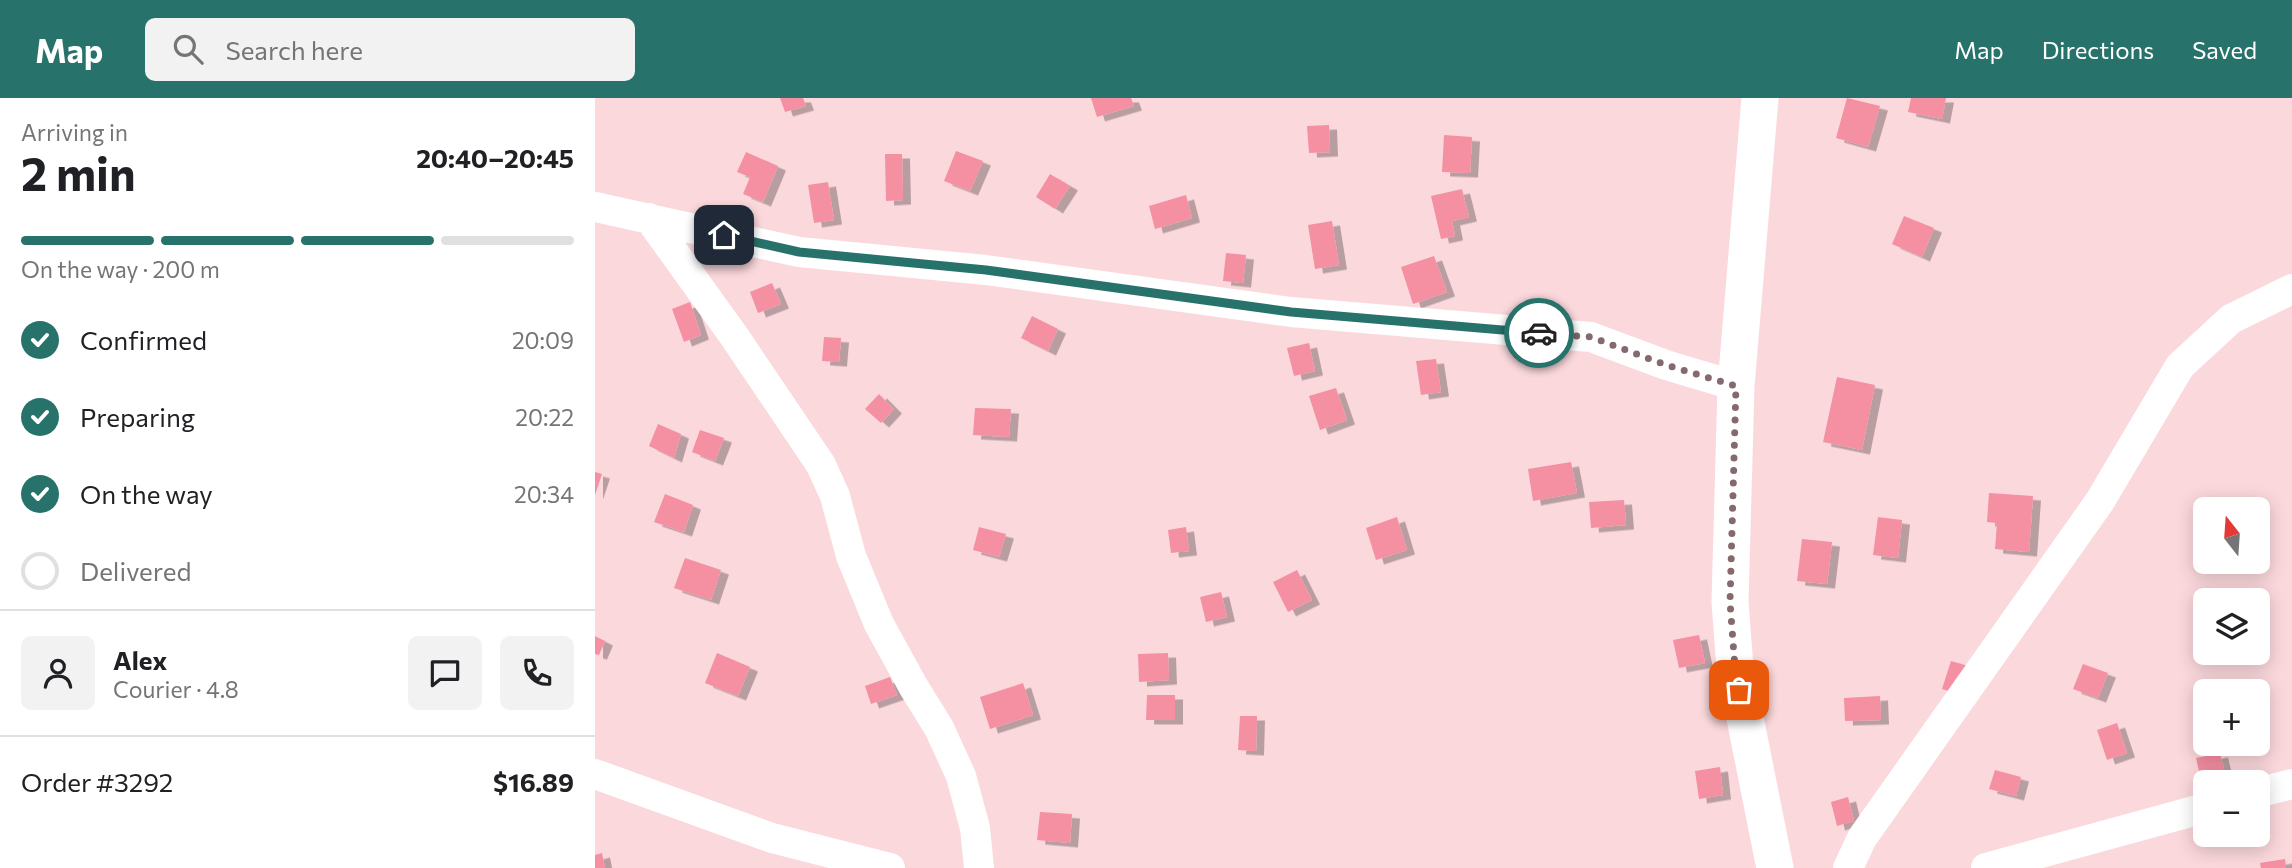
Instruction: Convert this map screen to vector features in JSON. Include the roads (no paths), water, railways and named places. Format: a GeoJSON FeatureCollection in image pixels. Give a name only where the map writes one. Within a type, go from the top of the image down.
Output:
{"type":"FeatureCollection","features":[{"type":"Feature","properties":{"kind":"street"},"geometry":{"type":"LineString","coordinates":[[1760,98],[1736,386],[1730,602],[1735,668],[1775,868]]}},
{"type":"Feature","properties":{"kind":"street"},"geometry":{"type":"LineString","coordinates":[[595,206],[799,252],[986,270],[1291,312],[1591,337],[1666,365],[1736,386]]}},
{"type":"Feature","properties":{"kind":"street"},"geometry":{"type":"LineString","coordinates":[[649,218],[734,336],[821,465],[835,496],[852,556],[879,624],[939,728],[961,776],[975,828],[979,868]]}},
{"type":"Feature","properties":{"kind":"street"},"geometry":{"type":"LineString","coordinates":[[1848,868],[1862,838],[2100,501],[2181,366],[2231,319],[2292,289]]}},
{"type":"Feature","properties":{"kind":"street"},"geometry":{"type":"LineString","coordinates":[[595,775],[772,838],[890,868]]}},
{"type":"Feature","properties":{"kind":"street"},"geometry":{"type":"LineString","coordinates":[[2270,790],[2292,784]]}},
{"type":"Feature","properties":{"kind":"street"},"geometry":{"type":"LineString","coordinates":[[1986,868],[2193,811]]}}]}
